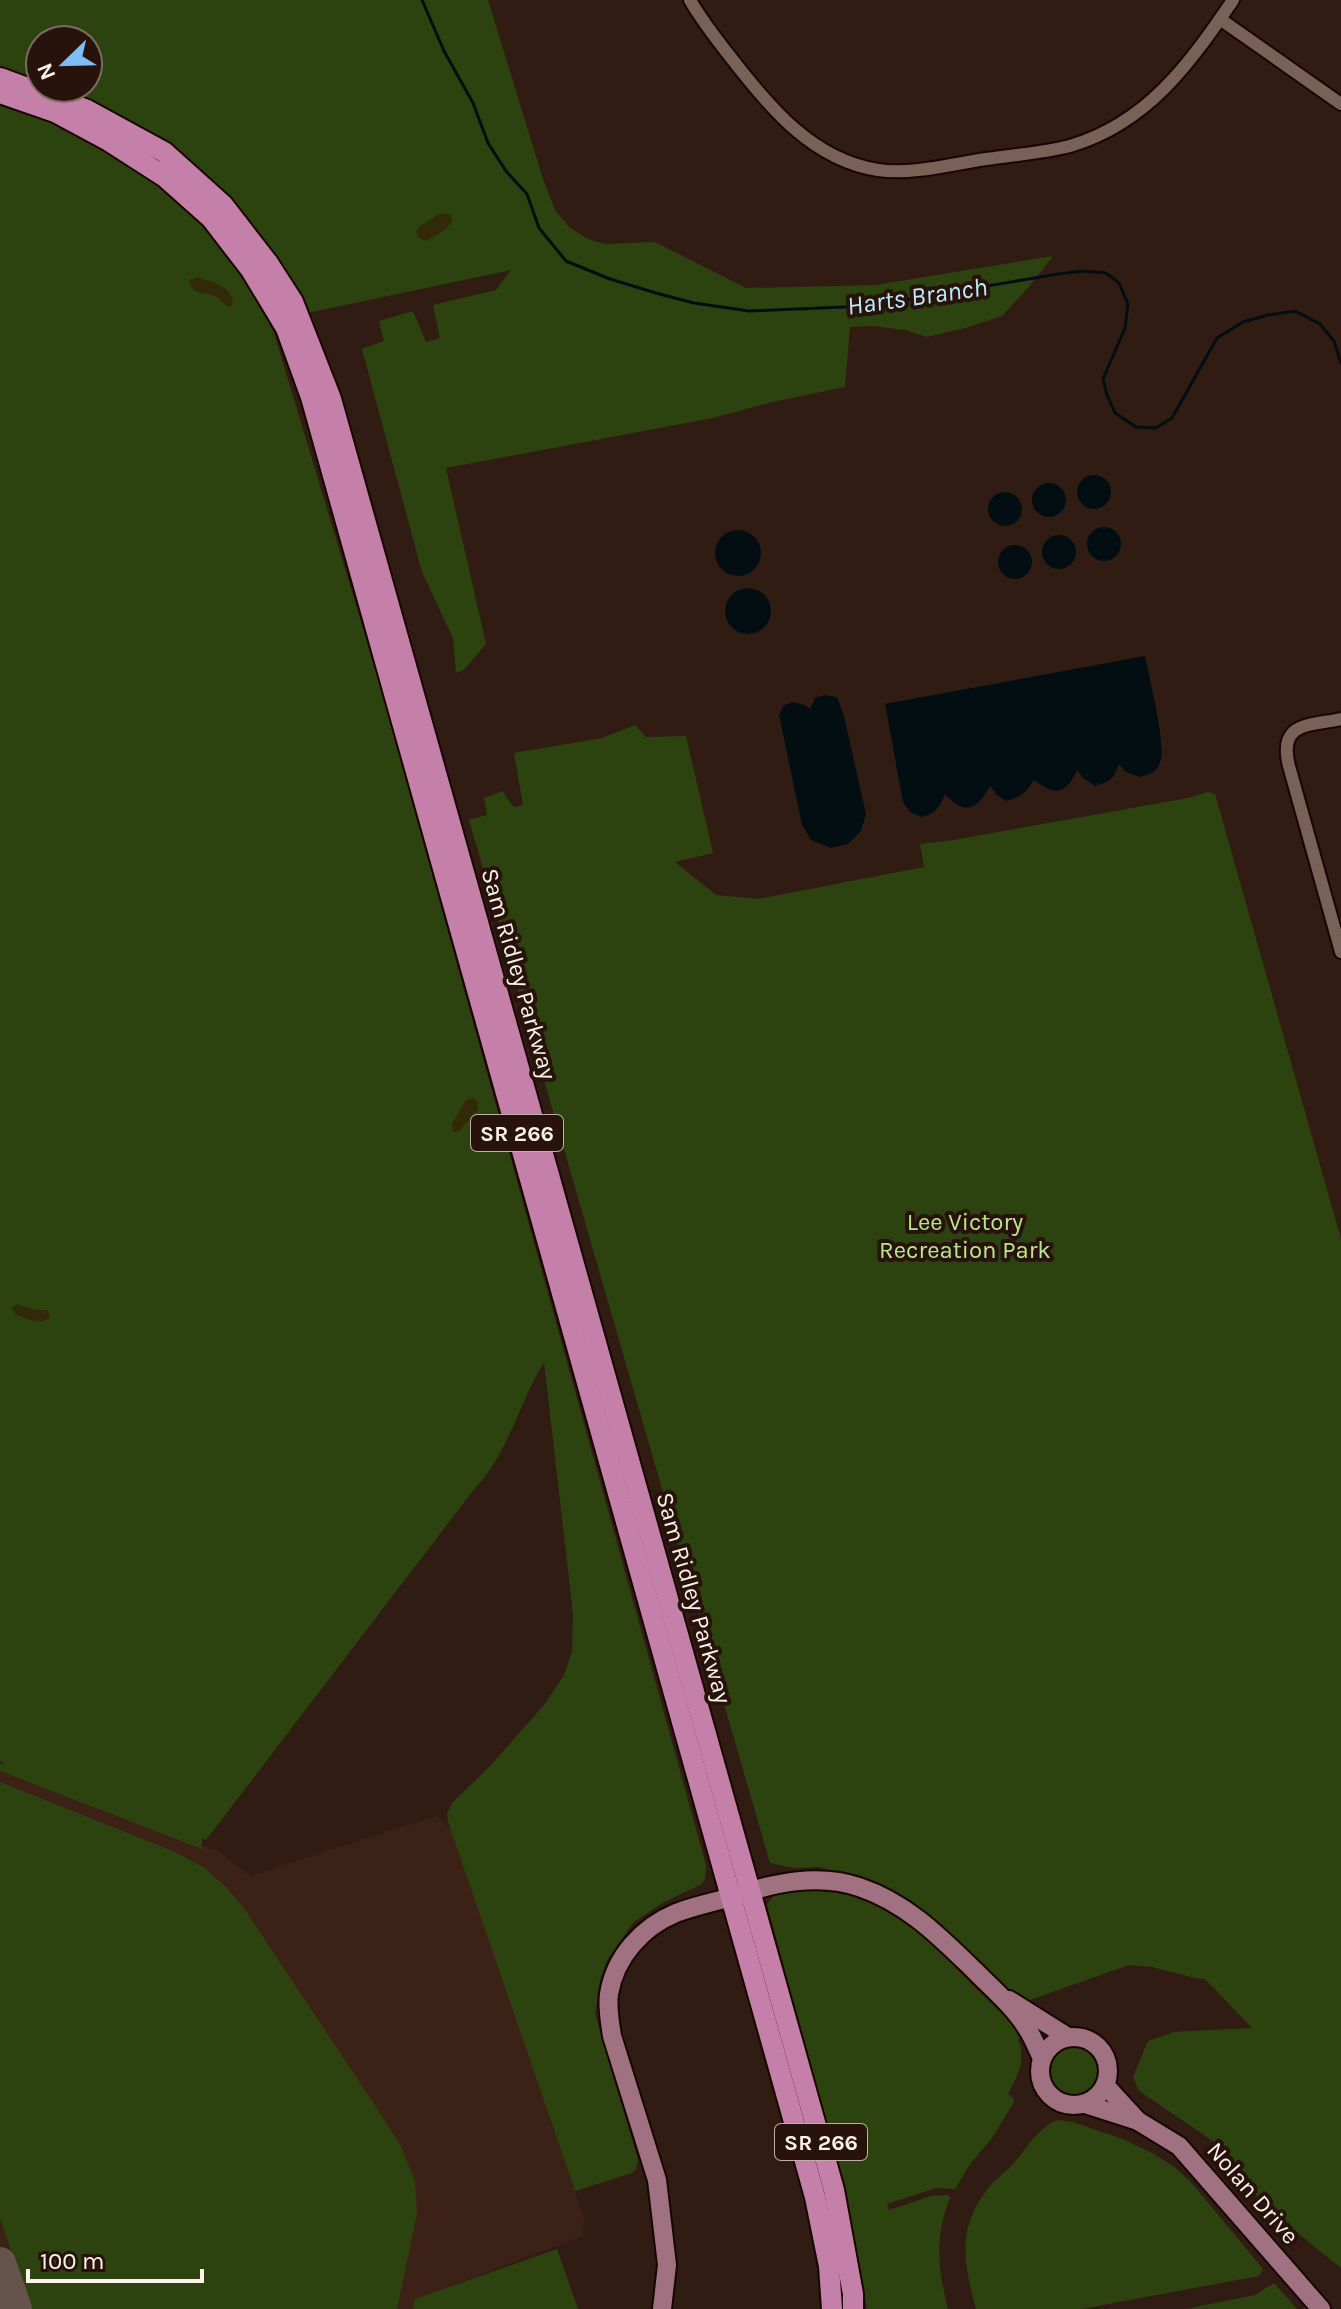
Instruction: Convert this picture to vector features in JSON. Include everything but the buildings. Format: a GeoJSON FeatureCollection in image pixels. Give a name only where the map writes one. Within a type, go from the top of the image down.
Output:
{"type":"FeatureCollection","features":[{"type":"Feature","properties":{"kind":"main road","name":"Sam Ridley Parkway"},"geometry":{"type":"LineString","coordinates":[[0,78],[87,110],[164,152],[223,205],[268,263],[293,302],[305,329],[331,399],[740,1894],[815,2197],[829,2266],[832,2309]]}},
{"type":"Feature","properties":{"kind":"main road","name":"Sam Ridley Parkway"},"geometry":{"type":"LineString","coordinates":[[0,93],[55,112],[109,141],[165,177],[211,218],[251,270],[286,328],[311,397],[740,1894],[834,2190],[853,2309]]}},
{"type":"Feature","properties":{"kind":"street"},"geometry":{"type":"LineString","coordinates":[[690,0],[703,22],[762,97],[793,128],[809,141],[842,159],[864,167],[896,171],[1066,147],[1098,134],[1134,114],[1161,94],[1184,69],[1233,0]]}},
{"type":"Feature","properties":{"kind":"street"},"geometry":{"type":"LineString","coordinates":[[1220,19],[1341,104]]}},
{"type":"Feature","properties":{"kind":"street"},"geometry":{"type":"LineString","coordinates":[[1341,719],[1298,729],[1287,740],[1289,766],[1341,952]]}},
{"type":"Feature","properties":{"kind":"street"},"geometry":{"type":"LineString","coordinates":[[662,2309],[667,2265],[657,2180],[612,2036],[609,2014],[609,1994],[616,1971],[625,1952],[642,1934],[673,1914],[784,1883],[833,1881],[857,1886],[909,1911],[934,1932],[997,1992],[1029,2031],[1042,2058]]}},
{"type":"Feature","properties":{"kind":"street"},"geometry":{"type":"LineString","coordinates":[[997,1992],[1068,2037]]}},
{"type":"Feature","properties":{"kind":"street"},"geometry":{"type":"LineString","coordinates":[[1068,2037],[1090,2041],[1105,2057],[1108,2068],[1105,2085],[1094,2100],[1085,2104],[1066,2105],[1049,2096],[1040,2079],[1039,2069],[1048,2048],[1068,2037]]}},
{"type":"Feature","properties":{"kind":"street","name":"Nolan Drive"},"geometry":{"type":"LineString","coordinates":[[1105,2085],[1138,2121]]}},
{"type":"Feature","properties":{"kind":"street","name":"Nolan Drive"},"geometry":{"type":"LineString","coordinates":[[1085,2104],[1138,2121],[1172,2140],[1187,2153],[1321,2309]]}},
{"type":"Feature","properties":{"kind":"shaded area"},"geometry":{"type":"Polygon","coordinates":[[[1094,475],[1106,480],[1111,492],[1106,504],[1094,509],[1082,504],[1077,492],[1082,480],[1094,475]]]}},
{"type":"Feature","properties":{"kind":"shaded area"},"geometry":{"type":"Polygon","coordinates":[[[1049,483],[1061,488],[1066,500],[1061,512],[1049,517],[1037,512],[1032,500],[1037,488],[1049,483]]]}},
{"type":"Feature","properties":{"kind":"shaded area"},"geometry":{"type":"Polygon","coordinates":[[[1005,492],[1017,497],[1022,509],[1017,521],[1005,526],[993,521],[988,509],[993,497],[1005,492]]]}},
{"type":"Feature","properties":{"kind":"shaded area"},"geometry":{"type":"Polygon","coordinates":[[[1104,527],[1116,532],[1121,544],[1116,556],[1104,561],[1092,556],[1087,544],[1092,532],[1104,527]]]}},
{"type":"Feature","properties":{"kind":"shaded area"},"geometry":{"type":"Polygon","coordinates":[[[738,530],[754,537],[761,553],[754,569],[738,576],[722,569],[715,553],[722,537],[738,530]]]}},
{"type":"Feature","properties":{"kind":"shaded area"},"geometry":{"type":"Polygon","coordinates":[[[1059,535],[1071,540],[1076,552],[1071,564],[1059,569],[1047,564],[1042,552],[1047,540],[1059,535]]]}},
{"type":"Feature","properties":{"kind":"shaded area"},"geometry":{"type":"Polygon","coordinates":[[[1015,545],[1027,550],[1032,562],[1027,574],[1015,579],[1003,574],[998,562],[1003,550],[1015,545]]]}},
{"type":"Feature","properties":{"kind":"shaded area"},"geometry":{"type":"Polygon","coordinates":[[[748,588],[764,595],[771,611],[764,627],[748,634],[732,627],[725,611],[732,595],[748,588]]]}},
{"type":"Feature","properties":{"kind":"shaded area"},"geometry":{"type":"Polygon","coordinates":[[[1145,656],[1157,711],[1162,755],[1157,769],[1152,773],[1140,777],[1126,772],[1119,764],[1111,779],[1095,786],[1077,770],[1064,788],[1048,789],[1034,780],[1023,794],[1006,801],[990,786],[980,800],[970,807],[959,805],[945,794],[936,809],[922,817],[910,812],[903,802],[885,704],[1145,656]]]}},
{"type":"Feature","properties":{"kind":"shaded area"},"geometry":{"type":"Polygon","coordinates":[[[824,695],[837,697],[844,716],[866,814],[861,831],[848,844],[831,848],[811,840],[802,825],[779,715],[783,706],[792,702],[810,709],[815,698],[824,695]]]}},
{"type":"Feature","properties":{"kind":"shaded area"},"geometry":{"type":"Polygon","coordinates":[[[0,1768],[218,1851],[250,1876],[436,1816],[450,1827],[584,2218],[583,2236],[416,2299],[413,2309],[0,2309],[0,1768]]]}},
{"type":"Feature","properties":{"kind":"green space"},"geometry":{"type":"Polygon","coordinates":[[[0,0],[488,0],[555,210],[570,228],[588,239],[605,244],[655,242],[746,288],[876,285],[1053,256],[1002,316],[927,337],[905,330],[850,327],[845,387],[713,418],[446,468],[486,644],[464,670],[456,673],[453,638],[422,572],[362,349],[384,341],[379,321],[413,311],[426,342],[440,338],[433,305],[496,290],[511,270],[307,313],[264,312],[274,333],[377,675],[706,1865],[702,1884],[662,1903],[633,1923],[607,1960],[600,1981],[595,2014],[638,2160],[636,2169],[632,2173],[575,2191],[447,1814],[453,1802],[544,1705],[563,1677],[572,1652],[573,1614],[544,1362],[487,1474],[206,1840],[202,1838],[202,1849],[0,1771],[0,1764],[5,1763],[0,1761],[0,0]]]}},
{"type":"Feature","properties":{"kind":"green space","name":"Lee Victory Recreation Park"},"geometry":{"type":"Polygon","coordinates":[[[635,725],[646,737],[686,736],[713,853],[675,862],[716,895],[758,899],[924,867],[920,844],[1208,792],[1215,794],[1341,1239],[1341,2268],[1264,2206],[1213,2141],[1139,2091],[1133,2077],[1148,2041],[1174,2032],[1252,2028],[1205,1979],[1129,1965],[1024,2002],[858,1879],[819,1867],[794,1868],[770,1863],[469,820],[487,815],[484,798],[503,791],[515,807],[523,805],[514,753],[602,738],[635,725]]]}},
{"type":"Feature","properties":{"kind":"green space"},"geometry":{"type":"Polygon","coordinates":[[[0,1782],[175,1852],[205,1868],[243,1907],[402,2148],[415,2182],[417,2214],[397,2309],[31,2309],[0,2218],[0,1782]]]}},
{"type":"Feature","properties":{"kind":"green space"},"geometry":{"type":"Polygon","coordinates":[[[794,1889],[853,1896],[906,1920],[1023,2032],[1018,2040],[1022,2054],[1020,2068],[1008,2094],[1014,2102],[955,2189],[936,2188],[887,2204],[889,2210],[931,2196],[948,2195],[950,2198],[939,2254],[948,2309],[867,2309],[844,2187],[767,1905],[778,1893],[794,1889]]]}},
{"type":"Feature","properties":{"kind":"green space"},"geometry":{"type":"Polygon","coordinates":[[[1073,2047],[1090,2054],[1097,2071],[1090,2088],[1073,2095],[1056,2088],[1049,2071],[1056,2054],[1073,2047]]]}},
{"type":"Feature","properties":{"kind":"green space"},"geometry":{"type":"Polygon","coordinates":[[[1057,2120],[1073,2122],[1125,2140],[1174,2167],[1190,2181],[1263,2269],[1259,2276],[1081,2309],[976,2309],[965,2248],[977,2205],[990,2186],[1038,2134],[1057,2120]]]}},
{"type":"Feature","properties":{"kind":"green space"},"geometry":{"type":"Polygon","coordinates":[[[557,2249],[578,2309],[413,2309],[415,2299],[557,2249]]]}},
{"type":"Feature","properties":{"kind":"green space"},"geometry":{"type":"Polygon","coordinates":[[[1274,2283],[1297,2309],[1185,2309],[1255,2295],[1274,2283]]]}},
{"type":"Feature","properties":{"kind":"sand"},"geometry":{"type":"Polygon","coordinates":[[[441,213],[451,215],[452,222],[445,230],[426,241],[419,238],[416,232],[420,226],[441,213]]]}},
{"type":"Feature","properties":{"kind":"sand"},"geometry":{"type":"Polygon","coordinates":[[[198,277],[226,289],[233,305],[228,307],[217,297],[194,290],[189,280],[198,277]]]}},
{"type":"Feature","properties":{"kind":"sand"},"geometry":{"type":"Polygon","coordinates":[[[473,1098],[477,1101],[478,1110],[458,1132],[453,1132],[452,1124],[466,1100],[473,1098]]]}},
{"type":"Feature","properties":{"kind":"sand"},"geometry":{"type":"Polygon","coordinates":[[[17,1304],[48,1310],[50,1317],[38,1321],[16,1315],[11,1308],[17,1304]]]}},
{"type":"Feature","properties":{"kind":"waterway","name":"Harts Branch"},"geometry":{"type":"LineString","coordinates":[[422,0],[444,51],[473,103],[488,143],[506,171],[527,194],[539,228],[566,261],[610,279],[694,303],[749,311],[869,306],[1058,274],[1083,271],[1106,273],[1119,283],[1128,304],[1125,328],[1103,379],[1115,413],[1136,427],[1156,428],[1172,418],[1217,338],[1243,322],[1295,311],[1320,324],[1334,341],[1341,363]]}},
{"type":"Feature","properties":{"kind":"taxiway"},"geometry":{"type":"LineString","coordinates":[[0,2263],[16,2309]]}}]}
